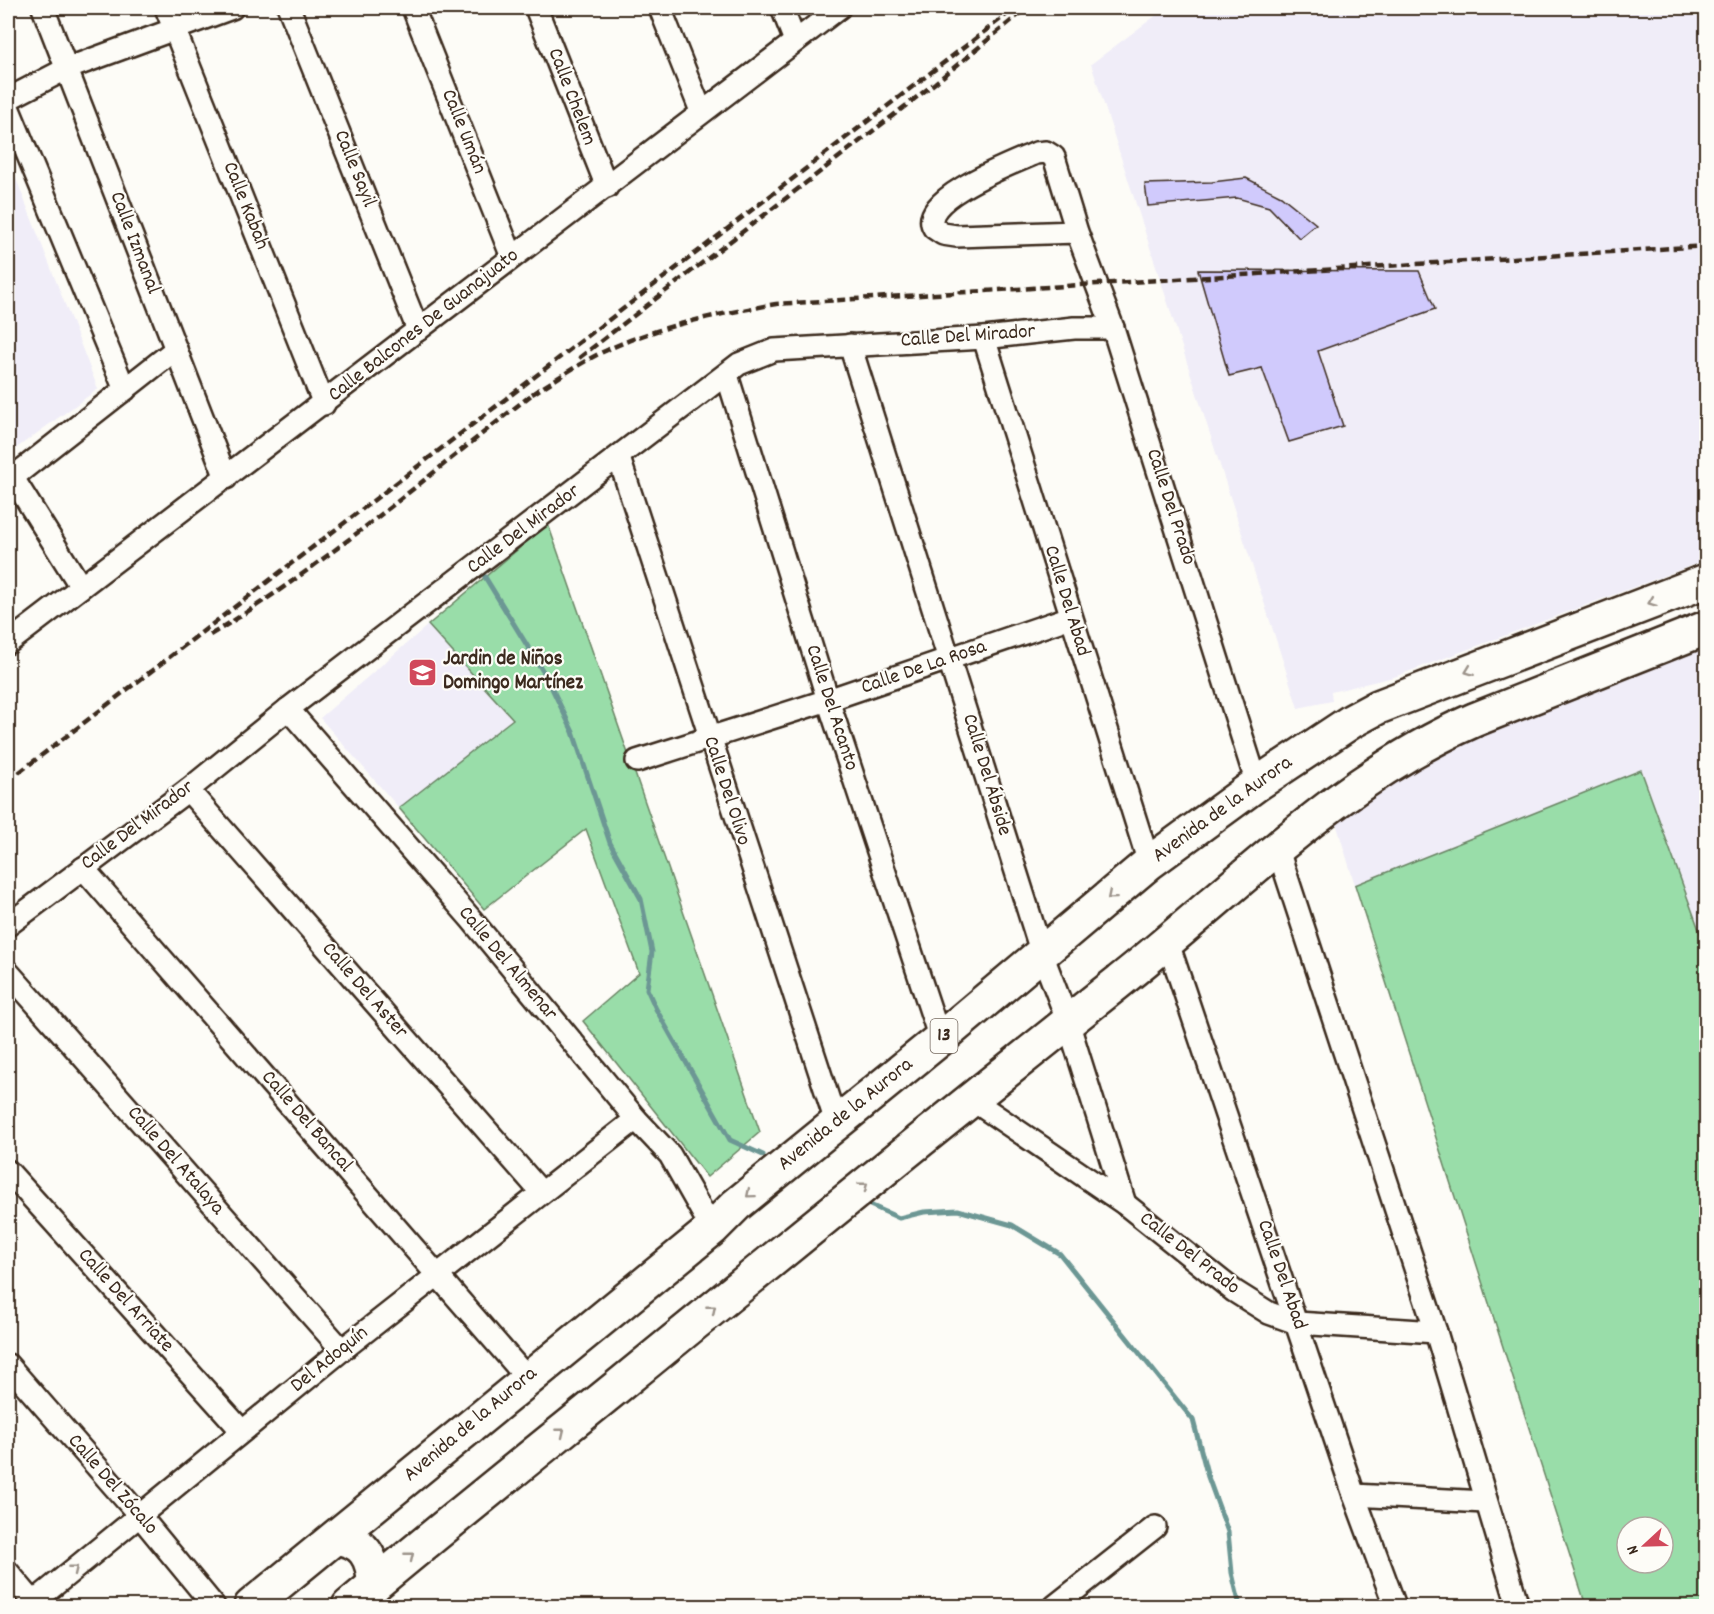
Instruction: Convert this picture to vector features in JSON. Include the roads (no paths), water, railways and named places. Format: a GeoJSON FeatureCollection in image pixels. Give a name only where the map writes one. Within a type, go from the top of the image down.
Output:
{"type":"FeatureCollection","features":[{"type":"Feature","properties":{"kind":"main road","name":"Avenida de la Aurora"},"geometry":{"type":"LineString","coordinates":[[251,1606],[712,1229],[736,1205],[940,1039],[1149,863],[1257,784],[1352,721],[1378,707],[1707,581]]}},
{"type":"Feature","properties":{"kind":"main road"},"geometry":{"type":"LineString","coordinates":[[349,1606],[971,1099],[1168,943],[1277,848],[1369,776],[1440,735],[1707,628]]}},
{"type":"Feature","properties":{"kind":"main road"},"geometry":{"type":"LineString","coordinates":[[335,1538],[347,1538],[357,1542],[367,1553],[374,1569],[375,1585]]}},
{"type":"Feature","properties":{"kind":"street","name":"Calle Izmanal"},"geometry":{"type":"LineString","coordinates":[[43,8],[226,478]]}},
{"type":"Feature","properties":{"kind":"street","name":"Calle Kabah"},"geometry":{"type":"LineString","coordinates":[[166,8],[324,404]]}},
{"type":"Feature","properties":{"kind":"street"},"geometry":{"type":"LineString","coordinates":[[8,99],[66,69],[232,8]]}},
{"type":"Feature","properties":{"kind":"street","name":"Calle Sayil"},"geometry":{"type":"LineString","coordinates":[[289,8],[418,330]]}},
{"type":"Feature","properties":{"kind":"street","name":"Calle Umán"},"geometry":{"type":"LineString","coordinates":[[413,8],[512,257]]}},
{"type":"Feature","properties":{"kind":"street","name":"Calle Chelem"},"geometry":{"type":"LineString","coordinates":[[536,8],[607,187]]}},
{"type":"Feature","properties":{"kind":"street"},"geometry":{"type":"LineString","coordinates":[[660,8],[701,111]]}},
{"type":"Feature","properties":{"kind":"street"},"geometry":{"type":"LineString","coordinates":[[782,8],[795,41]]}},
{"type":"Feature","properties":{"kind":"street","name":"Calle Balcones De Guanajuato"},"geometry":{"type":"LineString","coordinates":[[8,643],[324,404],[512,257],[607,187],[701,111],[839,8]]}},
{"type":"Feature","properties":{"kind":"street"},"geometry":{"type":"LineString","coordinates":[[8,107],[125,390]]}},
{"type":"Feature","properties":{"kind":"street","name":"Calle Del Prado"},"geometry":{"type":"LineString","coordinates":[[1077,232],[956,236],[943,234],[931,224],[936,207],[950,194],[1043,151],[1054,157],[1077,232],[1113,328],[1257,784]]}},
{"type":"Feature","properties":{"kind":"street","name":"Calle Del Mirador"},"geometry":{"type":"LineString","coordinates":[[8,925],[188,790],[288,709],[739,364],[774,350],[984,338],[1074,328],[1113,328]]}},
{"type":"Feature","properties":{"kind":"street","name":"Calle Del Abad"},"geometry":{"type":"LineString","coordinates":[[984,338],[1149,863]]}},
{"type":"Feature","properties":{"kind":"street","name":"Calle Del Ábside"},"geometry":{"type":"LineString","coordinates":[[850,345],[1042,954],[1068,1022],[1125,1204]]}},
{"type":"Feature","properties":{"kind":"street"},"geometry":{"type":"LineString","coordinates":[[81,587],[9,476],[176,349]]}},
{"type":"Feature","properties":{"kind":"street","name":"Calle Del Acanto"},"geometry":{"type":"LineString","coordinates":[[727,375],[828,700],[940,1039]]}},
{"type":"Feature","properties":{"kind":"street","name":"Calle Del Olivo"},"geometry":{"type":"LineString","coordinates":[[619,458],[708,737],[836,1122]]}},
{"type":"Feature","properties":{"kind":"street","name":"Calle De La Rosa"},"geometry":{"type":"LineString","coordinates":[[637,761],[828,700],[1071,617]]}},
{"type":"Feature","properties":{"kind":"street","name":"Calle Del Almenar"},"geometry":{"type":"LineString","coordinates":[[288,709],[471,919],[636,1119],[669,1155],[712,1229]]}},
{"type":"Feature","properties":{"kind":"street","name":"Calle Del Aster"},"geometry":{"type":"LineString","coordinates":[[188,790],[541,1192]]}},
{"type":"Feature","properties":{"kind":"street"},"geometry":{"type":"LineString","coordinates":[[1277,848],[1436,1332],[1518,1606]]}},
{"type":"Feature","properties":{"kind":"street","name":"Calle Del Bancal"},"geometry":{"type":"LineString","coordinates":[[83,868],[439,1274],[527,1378]]}},
{"type":"Feature","properties":{"kind":"street","name":"Calle Del Abad"},"geometry":{"type":"LineString","coordinates":[[1168,943],[1354,1495],[1395,1606]]}},
{"type":"Feature","properties":{"kind":"street","name":"Calle Del Atalaya"},"geometry":{"type":"LineString","coordinates":[[8,972],[342,1350]]}},
{"type":"Feature","properties":{"kind":"street","name":"Calle Del Prado"},"geometry":{"type":"LineString","coordinates":[[971,1099],[1125,1204],[1234,1291],[1269,1313],[1297,1323],[1436,1332]]}},
{"type":"Feature","properties":{"kind":"street","name":"Del Adoquín"},"geometry":{"type":"LineString","coordinates":[[32,1605],[342,1350],[636,1119]]}},
{"type":"Feature","properties":{"kind":"street","name":"Calle Del Arriate"},"geometry":{"type":"LineString","coordinates":[[8,1171],[242,1431]]}},
{"type":"Feature","properties":{"kind":"street","name":"Calle Del Zócalo"},"geometry":{"type":"LineString","coordinates":[[8,1365],[140,1516],[214,1606]]}},
{"type":"Feature","properties":{"kind":"street"},"geometry":{"type":"LineString","coordinates":[[1354,1495],[1485,1502]]}},
{"type":"Feature","properties":{"kind":"street"},"geometry":{"type":"LineString","coordinates":[[1055,1606],[1155,1527]]}},
{"type":"Feature","properties":{"kind":"street"},"geometry":{"type":"LineString","coordinates":[[8,1572],[32,1605]]}},
{"type":"Feature","properties":{"kind":"waterway"},"geometry":{"type":"LineString","coordinates":[[485,577],[547,678],[573,732],[610,843],[641,899],[652,952],[647,989],[656,1009],[730,1140],[763,1155]]}},
{"type":"Feature","properties":{"kind":"waterway"},"geometry":{"type":"LineString","coordinates":[[870,1205],[899,1218],[924,1212],[958,1210],[1012,1225],[1060,1254],[1193,1420],[1208,1477],[1228,1532],[1232,1573],[1240,1606]]}},
{"type":"Feature","properties":{"kind":"railway"},"geometry":{"type":"LineString","coordinates":[[8,781],[1015,8]]}},
{"type":"Feature","properties":{"kind":"railway"},"geometry":{"type":"LineString","coordinates":[[579,358],[935,83],[1027,8]]}},
{"type":"Feature","properties":{"kind":"railway"},"geometry":{"type":"LineString","coordinates":[[532,394],[591,358],[635,338],[705,318],[776,304],[1706,246]]}},
{"type":"Feature","properties":{"kind":"railway"},"geometry":{"type":"LineString","coordinates":[[210,635],[296,579],[539,389]]}},
{"type":"Feature","properties":{"kind":"place","name":"Jardin de Niños Domingo Martínez"},"geometry":{"type":"Point","coordinates":[422,672]}}]}
